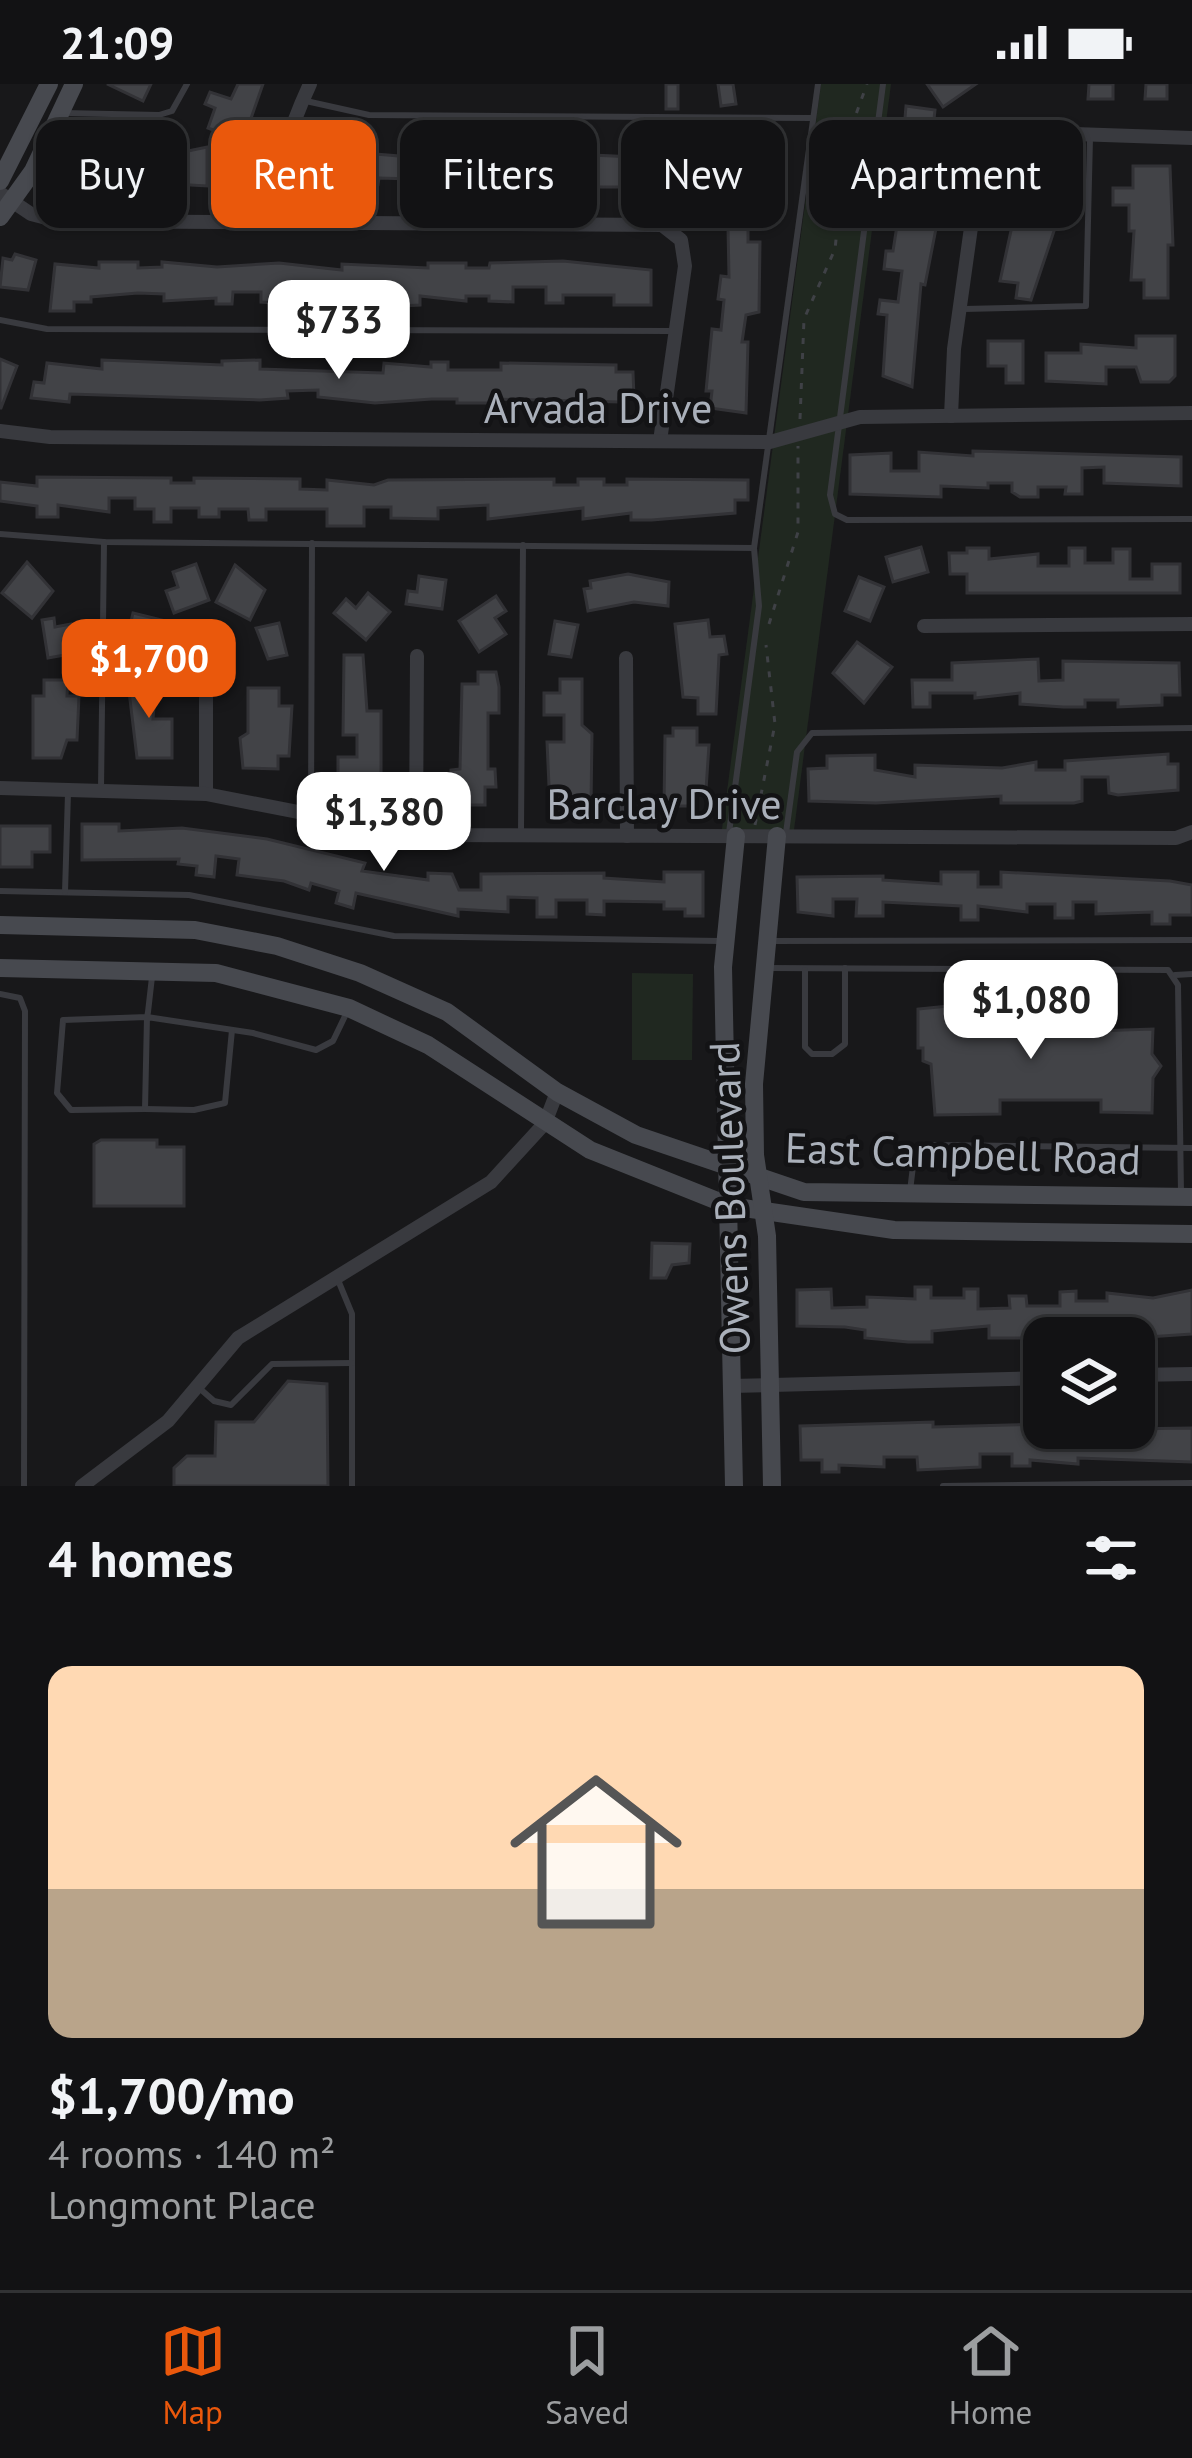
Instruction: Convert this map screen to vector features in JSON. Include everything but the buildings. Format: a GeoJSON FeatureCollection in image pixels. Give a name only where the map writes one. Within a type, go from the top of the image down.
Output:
{"type":"FeatureCollection","features":[{"type":"Feature","properties":{"kind":"main road"},"geometry":{"type":"LineString","coordinates":[[0,181],[49,84]]}},
{"type":"Feature","properties":{"kind":"main road"},"geometry":{"type":"LineString","coordinates":[[4,204],[74,84]]}},
{"type":"Feature","properties":{"kind":"main road","name":"Owens Boulevard"},"geometry":{"type":"LineString","coordinates":[[734,1486],[724,941],[740,836]]}},
{"type":"Feature","properties":{"kind":"main road","name":"Owens Boulevard"},"geometry":{"type":"LineString","coordinates":[[772,1486],[765,1213],[754,1084],[765,940],[781,837]]}},
{"type":"Feature","properties":{"kind":"main road","name":"East Campbell Road"},"geometry":{"type":"LineString","coordinates":[[0,925],[158,926],[236,936],[360,973],[447,1012],[557,1092],[636,1135],[759,1181],[804,1192],[1187,1197]]}},
{"type":"Feature","properties":{"kind":"main road"},"geometry":{"type":"LineString","coordinates":[[153,967],[158,926]]}},
{"type":"Feature","properties":{"kind":"main road","name":"East Campbell Road"},"geometry":{"type":"LineString","coordinates":[[0,968],[153,967],[256,981],[349,1007],[428,1045],[590,1150],[730,1206],[894,1230],[1187,1234]]}},
{"type":"Feature","properties":{"kind":"main road"},"geometry":{"type":"LineString","coordinates":[[1187,1197],[1187,1234]]}},
{"type":"Feature","properties":{"kind":"street"},"geometry":{"type":"LineString","coordinates":[[297,120],[310,84]]}},
{"type":"Feature","properties":{"kind":"street"},"geometry":{"type":"LineString","coordinates":[[951,416],[981,157],[993,138],[1016,132],[1192,138]]}},
{"type":"Feature","properties":{"kind":"street"},"geometry":{"type":"LineString","coordinates":[[4,204],[58,221],[211,222]]}},
{"type":"Feature","properties":{"kind":"street"},"geometry":{"type":"LineString","coordinates":[[376,224],[662,225],[681,240],[685,266],[660,441]]}},
{"type":"Feature","properties":{"kind":"street","name":"Arvada Drive"},"geometry":{"type":"LineString","coordinates":[[0,431],[50,437],[770,442],[842,419],[1192,413]]}},
{"type":"Feature","properties":{"kind":"street"},"geometry":{"type":"LineString","coordinates":[[924,626],[1192,624]]}},
{"type":"Feature","properties":{"kind":"street"},"geometry":{"type":"LineString","coordinates":[[206,655],[206,794]]}},
{"type":"Feature","properties":{"kind":"street"},"geometry":{"type":"LineString","coordinates":[[416,835],[417,656]]}},
{"type":"Feature","properties":{"kind":"street"},"geometry":{"type":"LineString","coordinates":[[626,658],[627,836]]}},
{"type":"Feature","properties":{"kind":"street","name":"Barclay Drive"},"geometry":{"type":"LineString","coordinates":[[0,788],[206,794],[416,835],[1190,834]]}},
{"type":"Feature","properties":{"kind":"street"},"geometry":{"type":"LineString","coordinates":[[82,1486],[168,1421],[238,1338],[490,1182],[545,1123],[557,1092]]}},
{"type":"Feature","properties":{"kind":"street"},"geometry":{"type":"LineString","coordinates":[[1155,1375],[1192,1374]]}},
{"type":"Feature","properties":{"kind":"street"},"geometry":{"type":"LineString","coordinates":[[731,1386],[1023,1379]]}},
{"type":"Feature","properties":{"kind":"lane"},"geometry":{"type":"LineString","coordinates":[[60,113],[159,115],[172,111],[187,84]]}},
{"type":"Feature","properties":{"kind":"lane"},"geometry":{"type":"LineString","coordinates":[[740,836],[759,606],[754,548],[818,84]]}},
{"type":"Feature","properties":{"kind":"lane"},"geometry":{"type":"LineString","coordinates":[[883,84],[830,504],[847,520],[1192,519]]}},
{"type":"Feature","properties":{"kind":"lane"},"geometry":{"type":"LineString","coordinates":[[303,100],[369,115],[812,118]]}},
{"type":"Feature","properties":{"kind":"lane"},"geometry":{"type":"LineString","coordinates":[[960,309],[1086,306],[1090,134]]}},
{"type":"Feature","properties":{"kind":"lane"},"geometry":{"type":"LineString","coordinates":[[0,320],[47,329],[676,331]]}},
{"type":"Feature","properties":{"kind":"lane"},"geometry":{"type":"LineString","coordinates":[[0,535],[104,542],[754,548]]}},
{"type":"Feature","properties":{"kind":"lane"},"geometry":{"type":"LineString","coordinates":[[101,789],[104,542]]}},
{"type":"Feature","properties":{"kind":"lane"},"geometry":{"type":"LineString","coordinates":[[311,813],[312,543]]}},
{"type":"Feature","properties":{"kind":"lane"},"geometry":{"type":"LineString","coordinates":[[521,836],[523,545]]}},
{"type":"Feature","properties":{"kind":"lane"},"geometry":{"type":"LineString","coordinates":[[781,837],[797,752],[812,733],[1192,728]]}},
{"type":"Feature","properties":{"kind":"lane"},"geometry":{"type":"LineString","coordinates":[[64,892],[68,788]]}},
{"type":"Feature","properties":{"kind":"lane"},"geometry":{"type":"LineString","coordinates":[[0,891],[189,895],[394,936],[724,941]]}},
{"type":"Feature","properties":{"kind":"lane"},"geometry":{"type":"LineString","coordinates":[[765,940],[1192,940]]}},
{"type":"Feature","properties":{"kind":"lane"},"geometry":{"type":"LineString","coordinates":[[145,1109],[153,967]]}},
{"type":"Feature","properties":{"kind":"lane"},"geometry":{"type":"LineString","coordinates":[[764,968],[1168,970],[1192,974]]}},
{"type":"Feature","properties":{"kind":"lane"},"geometry":{"type":"LineString","coordinates":[[805,968],[805,1047],[812,1054],[832,1054],[845,1044],[845,968]]}},
{"type":"Feature","properties":{"kind":"lane"},"geometry":{"type":"LineString","coordinates":[[1174,974],[1178,1148],[1187,1197]]}},
{"type":"Feature","properties":{"kind":"lane"},"geometry":{"type":"LineString","coordinates":[[0,994],[20,998],[25,1011],[24,1486]]}},
{"type":"Feature","properties":{"kind":"lane"},"geometry":{"type":"LineString","coordinates":[[232,1030],[225,1103],[194,1110],[71,1110],[58,1093],[63,1020],[147,1017],[232,1030],[326,1049],[349,1007]]}},
{"type":"Feature","properties":{"kind":"lane"},"geometry":{"type":"LineString","coordinates":[[909,1194],[914,1158],[933,1145],[1192,1148]]}},
{"type":"Feature","properties":{"kind":"lane"},"geometry":{"type":"LineString","coordinates":[[337,1276],[352,1314],[352,1486]]}},
{"type":"Feature","properties":{"kind":"lane"},"geometry":{"type":"LineString","coordinates":[[197,1387],[231,1406],[272,1364],[352,1363]]}},
{"type":"Feature","properties":{"kind":"lane"},"geometry":{"type":"LineString","coordinates":[[943,1486],[1192,1483]]}},
{"type":"Feature","properties":{"kind":"path"},"geometry":{"type":"LineString","coordinates":[[800,425],[801,336],[835,249],[847,139],[867,84]]}},
{"type":"Feature","properties":{"kind":"path"},"geometry":{"type":"LineString","coordinates":[[768,626],[797,532],[798,450]]}},
{"type":"Feature","properties":{"kind":"path"},"geometry":{"type":"LineString","coordinates":[[740,836],[775,724],[766,644]]}},
{"type":"Feature","properties":{"kind":"shaded area"},"geometry":{"type":"Polygon","coordinates":[[[821,84],[891,84],[886,120],[816,120],[821,84]]]}},
{"type":"Feature","properties":{"kind":"shaded area"},"geometry":{"type":"Polygon","coordinates":[[[809,174],[809,228],[872,228],[794,830],[722,829],[809,174]]]}},
{"type":"Feature","properties":{"kind":"shaded area"},"geometry":{"type":"Polygon","coordinates":[[[632,973],[693,974],[692,1060],[632,1060],[632,973]]]}}]}
